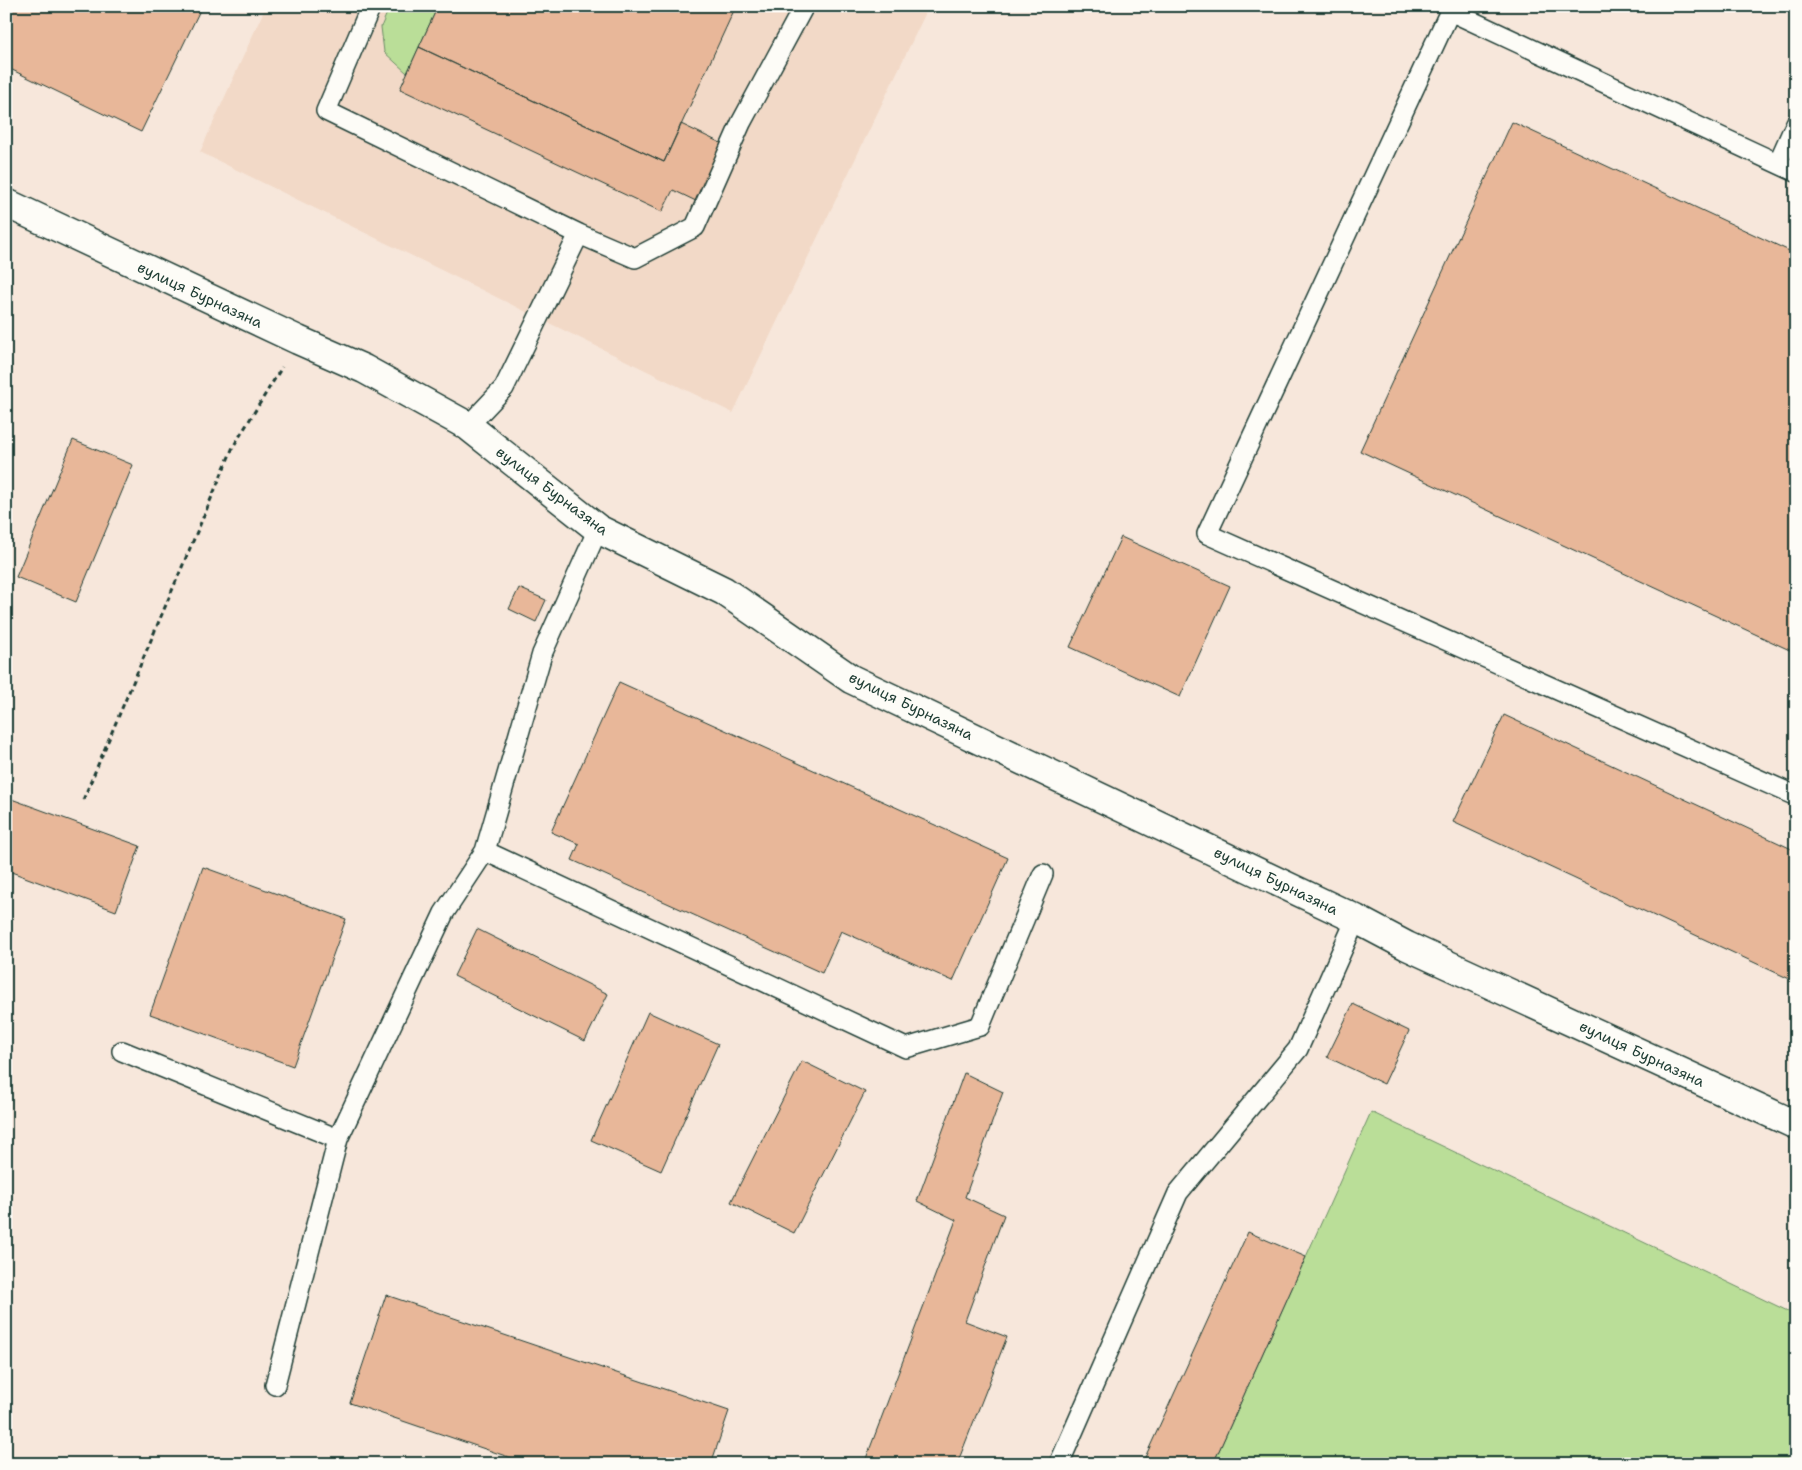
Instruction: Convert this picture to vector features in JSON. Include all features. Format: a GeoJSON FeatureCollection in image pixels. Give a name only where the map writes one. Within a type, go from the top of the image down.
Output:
{"type":"FeatureCollection","features":[{"type":"Feature","properties":{"kind":"street","name":"вулиця Бурназяна"},"geometry":{"type":"LineString","coordinates":[[6,203],[364,369],[468,426],[598,529],[724,590],[851,679],[1356,919],[1407,946],[1796,1125]]}},
{"type":"Feature","properties":{"kind":"lane"},"geometry":{"type":"LineString","coordinates":[[370,6],[326,111],[579,234],[635,258],[695,227],[742,123],[804,6]]}},
{"type":"Feature","properties":{"kind":"lane"},"geometry":{"type":"LineString","coordinates":[[1796,172],[1450,11],[1207,534],[1796,796]]}},
{"type":"Feature","properties":{"kind":"lane"},"geometry":{"type":"LineString","coordinates":[[1778,164],[1796,123]]}},
{"type":"Feature","properties":{"kind":"lane"},"geometry":{"type":"LineString","coordinates":[[468,426],[504,388],[579,234]]}},
{"type":"Feature","properties":{"kind":"lane"},"geometry":{"type":"LineString","coordinates":[[275,1385],[338,1138],[444,913],[486,851],[542,654],[598,529]]}},
{"type":"Feature","properties":{"kind":"lane"},"geometry":{"type":"LineString","coordinates":[[486,851],[906,1048],[980,1026],[1043,874]]}},
{"type":"Feature","properties":{"kind":"lane"},"geometry":{"type":"LineString","coordinates":[[1059,1464],[1178,1193],[1298,1049],[1356,919]]}},
{"type":"Feature","properties":{"kind":"lane"},"geometry":{"type":"LineString","coordinates":[[122,1051],[338,1138]]}},
{"type":"Feature","properties":{"kind":"path"},"geometry":{"type":"LineString","coordinates":[[83,800],[233,447],[298,340]]}},
{"type":"Feature","properties":{"kind":"shaded area"},"geometry":{"type":"Polygon","coordinates":[[[266,6],[929,6],[733,413],[200,152],[266,6]]]}},
{"type":"Feature","properties":{"kind":"green space"},"geometry":{"type":"Polygon","coordinates":[[[390,6],[438,6],[407,73],[384,52],[381,27],[390,6]]]}},
{"type":"Feature","properties":{"kind":"green space"},"geometry":{"type":"Polygon","coordinates":[[[1371,1112],[1796,1315],[1796,1464],[1213,1464],[1371,1112]]]}},
{"type":"Feature","properties":{"kind":"building"},"geometry":{"type":"Polygon","coordinates":[[[6,6],[202,6],[141,132],[6,67],[6,6]]]}},
{"type":"Feature","properties":{"kind":"building"},"geometry":{"type":"Polygon","coordinates":[[[438,6],[736,6],[664,162],[419,47],[438,6]]]}},
{"type":"Feature","properties":{"kind":"building"},"geometry":{"type":"Polygon","coordinates":[[[419,47],[664,162],[681,124],[725,145],[698,202],[673,190],[662,212],[400,89],[419,47]]]}},
{"type":"Feature","properties":{"kind":"building"},"geometry":{"type":"Polygon","coordinates":[[[1512,122],[1796,254],[1796,653],[1360,451],[1512,122]]]}},
{"type":"Feature","properties":{"kind":"building"},"geometry":{"type":"Polygon","coordinates":[[[73,440],[133,465],[76,602],[16,577],[73,440]]]}},
{"type":"Feature","properties":{"kind":"building"},"geometry":{"type":"Polygon","coordinates":[[[1121,537],[1230,586],[1180,697],[1070,647],[1121,537]]]}},
{"type":"Feature","properties":{"kind":"building"},"geometry":{"type":"Polygon","coordinates":[[[519,588],[546,600],[536,622],[509,609],[519,588]]]}},
{"type":"Feature","properties":{"kind":"building"},"geometry":{"type":"Polygon","coordinates":[[[619,682],[1008,858],[953,981],[841,931],[822,973],[572,860],[579,844],[551,832],[619,682]]]}},
{"type":"Feature","properties":{"kind":"building"},"geometry":{"type":"Polygon","coordinates":[[[1504,715],[1796,851],[1796,982],[1453,822],[1504,715]]]}},
{"type":"Feature","properties":{"kind":"building"},"geometry":{"type":"Polygon","coordinates":[[[6,797],[140,846],[116,911],[6,870],[6,797]]]}},
{"type":"Feature","properties":{"kind":"building"},"geometry":{"type":"Polygon","coordinates":[[[203,867],[346,919],[293,1066],[150,1014],[203,867]]]}},
{"type":"Feature","properties":{"kind":"building"},"geometry":{"type":"Polygon","coordinates":[[[477,929],[608,994],[585,1041],[454,976],[477,929]]]}},
{"type":"Feature","properties":{"kind":"building"},"geometry":{"type":"Polygon","coordinates":[[[1353,1004],[1409,1031],[1384,1084],[1327,1057],[1353,1004]]]}},
{"type":"Feature","properties":{"kind":"building"},"geometry":{"type":"Polygon","coordinates":[[[648,1012],[718,1044],[661,1171],[591,1140],[648,1012]]]}},
{"type":"Feature","properties":{"kind":"building"},"geometry":{"type":"Polygon","coordinates":[[[802,1061],[865,1092],[794,1233],[731,1202],[802,1061]]]}},
{"type":"Feature","properties":{"kind":"building"},"geometry":{"type":"Polygon","coordinates":[[[964,1073],[1003,1092],[965,1197],[1004,1215],[965,1321],[1007,1337],[957,1464],[864,1464],[956,1220],[917,1201],[964,1073]]]}},
{"type":"Feature","properties":{"kind":"building"},"geometry":{"type":"Polygon","coordinates":[[[1248,1232],[1306,1257],[1213,1464],[1142,1464],[1248,1232]]]}},
{"type":"Feature","properties":{"kind":"building"},"geometry":{"type":"Polygon","coordinates":[[[386,1295],[729,1411],[711,1464],[529,1464],[350,1403],[386,1295]]]}}]}
